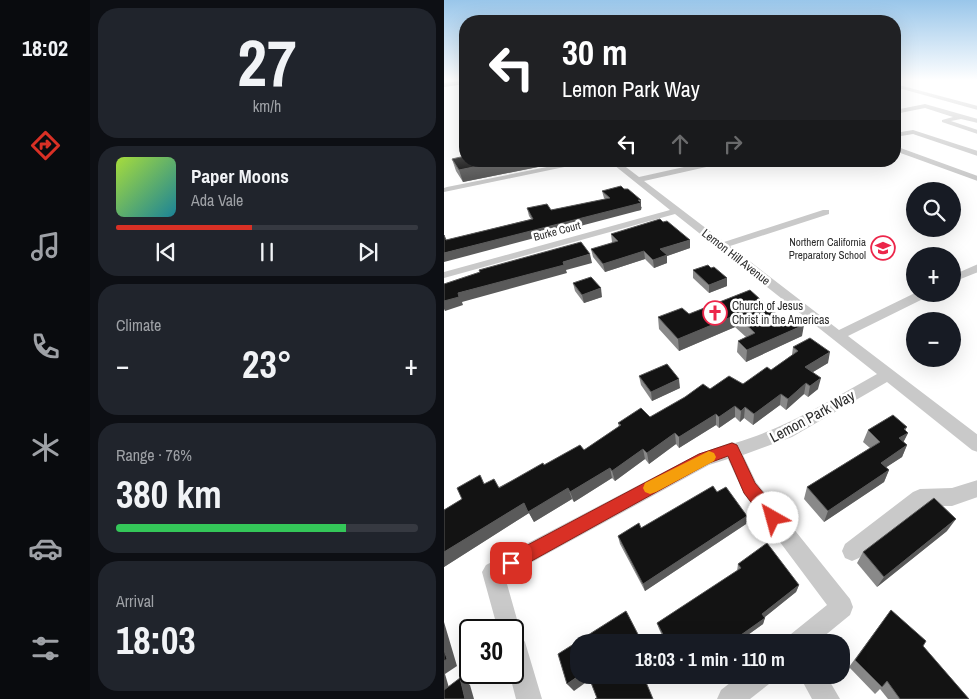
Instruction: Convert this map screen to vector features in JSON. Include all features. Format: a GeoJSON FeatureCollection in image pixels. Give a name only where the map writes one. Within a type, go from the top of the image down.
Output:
{"type":"FeatureCollection","features":[{"type":"Feature","properties":{"kind":"street"},"geometry":{"type":"LineString","coordinates":[[948,113],[977,121]]}},
{"type":"Feature","properties":{"kind":"street"},"geometry":{"type":"LineString","coordinates":[[960,117],[944,121],[977,132]]}},
{"type":"Feature","properties":{"kind":"street"},"geometry":{"type":"LineString","coordinates":[[901,134],[912,132],[977,154]]}},
{"type":"Feature","properties":{"kind":"street"},"geometry":{"type":"LineString","coordinates":[[901,150],[976,178]]}},
{"type":"Feature","properties":{"kind":"street"},"geometry":{"type":"LineString","coordinates":[[447,190],[560,167]]}},
{"type":"Feature","properties":{"kind":"street","name":"Lemon Hill Avenue"},"geometry":{"type":"LineString","coordinates":[[620,167],[977,445]]}},
{"type":"Feature","properties":{"kind":"street"},"geometry":{"type":"LineString","coordinates":[[637,180],[696,167]]}},
{"type":"Feature","properties":{"kind":"street","name":"Burke Court"},"geometry":{"type":"LineString","coordinates":[[444,275],[676,211]]}},
{"type":"Feature","properties":{"kind":"street"},"geometry":{"type":"LineString","coordinates":[[721,246],[826,212]]}},
{"type":"Feature","properties":{"kind":"street"},"geometry":{"type":"LineString","coordinates":[[961,275],[977,267]]}},
{"type":"Feature","properties":{"kind":"street"},"geometry":{"type":"LineString","coordinates":[[837,336],[907,302]]}},
{"type":"Feature","properties":{"kind":"street","name":"Lemon Park Way"},"geometry":{"type":"LineString","coordinates":[[506,619],[493,572],[704,459],[732,449],[762,442],[786,432],[888,375]]}},
{"type":"Feature","properties":{"kind":"street"},"geometry":{"type":"LineString","coordinates":[[732,449],[750,488],[842,607],[809,634]]}},
{"type":"Feature","properties":{"kind":"street"},"geometry":{"type":"LineString","coordinates":[[852,551],[920,498],[952,498],[977,488]]}},
{"type":"Feature","properties":{"kind":"street"},"geometry":{"type":"LineString","coordinates":[[524,681],[529,699]]}},
{"type":"Feature","properties":{"kind":"street"},"geometry":{"type":"LineString","coordinates":[[730,699],[749,684]]}},
{"type":"Feature","properties":{"kind":"street"},"geometry":{"type":"LineString","coordinates":[[817,684],[827,699]]}},
{"type":"Feature","properties":{"kind":"building"},"geometry":{"type":"Polygon","coordinates":[[[459,157],[459,167],[474,167],[459,170],[452,159],[459,157]]]}},
{"type":"Feature","properties":{"kind":"building"},"geometry":{"type":"Polygon","coordinates":[[[621,186],[624,189],[628,189],[641,200],[638,200],[641,203],[444,253],[444,235],[446,240],[533,219],[527,208],[547,204],[551,210],[610,198],[602,191],[621,186]]]}},
{"type":"Feature","properties":{"kind":"building"},"geometry":{"type":"Polygon","coordinates":[[[660,219],[663,222],[667,221],[690,240],[660,249],[667,255],[653,260],[644,251],[603,264],[591,249],[618,241],[611,234],[660,219]]]}},
{"type":"Feature","properties":{"kind":"building"},"geometry":{"type":"Polygon","coordinates":[[[581,242],[590,254],[563,262],[564,265],[458,293],[459,297],[444,301],[444,284],[480,272],[479,270],[581,242]]]}},
{"type":"Feature","properties":{"kind":"building"},"geometry":{"type":"Polygon","coordinates":[[[708,265],[711,268],[714,267],[727,278],[709,285],[693,270],[708,265]]]}},
{"type":"Feature","properties":{"kind":"building"},"geometry":{"type":"Polygon","coordinates":[[[591,277],[601,288],[582,295],[573,283],[591,277]]]}},
{"type":"Feature","properties":{"kind":"building"},"geometry":{"type":"Polygon","coordinates":[[[750,290],[784,321],[804,325],[747,350],[738,341],[755,333],[736,315],[678,339],[658,317],[682,308],[689,314],[750,290]]]}},
{"type":"Feature","properties":{"kind":"building"},"geometry":{"type":"Polygon","coordinates":[[[810,338],[830,352],[805,367],[821,378],[810,386],[806,383],[788,399],[781,394],[754,414],[745,407],[741,411],[735,406],[719,417],[716,414],[679,437],[675,433],[647,453],[643,449],[612,471],[610,468],[570,492],[568,488],[528,512],[524,503],[444,552],[444,510],[462,499],[457,488],[480,475],[484,484],[494,479],[499,488],[580,445],[584,450],[621,425],[618,423],[641,408],[650,417],[685,397],[703,384],[710,389],[729,376],[743,384],[767,367],[771,370],[798,351],[793,347],[810,338]]]}},
{"type":"Feature","properties":{"kind":"building"},"geometry":{"type":"Polygon","coordinates":[[[667,364],[679,379],[651,392],[639,376],[667,364]]]}},
{"type":"Feature","properties":{"kind":"building"},"geometry":{"type":"Polygon","coordinates":[[[893,415],[907,427],[904,429],[908,433],[899,438],[907,445],[881,463],[889,470],[828,511],[807,487],[880,442],[868,430],[893,415]]]}},
{"type":"Feature","properties":{"kind":"building"},"geometry":{"type":"Polygon","coordinates":[[[713,486],[717,492],[726,487],[747,516],[643,584],[618,536],[639,523],[641,528],[713,486]]]}},
{"type":"Feature","properties":{"kind":"building"},"geometry":{"type":"Polygon","coordinates":[[[934,498],[956,519],[884,577],[863,552],[934,498]]]}},
{"type":"Feature","properties":{"kind":"building"},"geometry":{"type":"Polygon","coordinates":[[[767,543],[799,585],[762,614],[765,618],[742,634],[663,634],[657,623],[741,568],[738,564],[767,543]]]}},
{"type":"Feature","properties":{"kind":"building"},"geometry":{"type":"Polygon","coordinates":[[[891,610],[926,641],[923,646],[969,699],[900,699],[887,681],[882,687],[855,660],[891,610]]]}},
{"type":"Feature","properties":{"kind":"building"},"geometry":{"type":"Polygon","coordinates":[[[626,611],[638,634],[590,634],[626,611]]]}},
{"type":"Feature","properties":{"kind":"building"},"geometry":{"type":"Polygon","coordinates":[[[570,646],[570,682],[567,684],[558,654],[570,646]]]}},
{"type":"Feature","properties":{"kind":"building"},"geometry":{"type":"Polygon","coordinates":[[[444,650],[447,659],[444,661],[444,650]]]}},
{"type":"Feature","properties":{"kind":"building"},"geometry":{"type":"Polygon","coordinates":[[[459,679],[465,699],[444,699],[444,690],[459,679]]]}},
{"type":"Feature","properties":{"kind":"building"},"geometry":{"type":"Polygon","coordinates":[[[592,684],[647,684],[653,699],[595,699],[597,698],[592,684]]]}},
{"type":"Feature","properties":{"kind":"slow traffic"},"geometry":{"type":"LineString","coordinates":[[650,488],[709,457]]}},
{"type":"Feature","properties":{"kind":"place","name":"Northern California Preparatory School"},"geometry":{"type":"Point","coordinates":[883,248]}},
{"type":"Feature","properties":{"kind":"place","name":"Church of Jesus Christ in the Americas"},"geometry":{"type":"Point","coordinates":[715,313]}},
{"type":"Feature","properties":{"kind":"route"},"geometry":{"type":"LineString","coordinates":[[511,563],[704,459],[732,449],[750,488],[773,518]]}}]}
